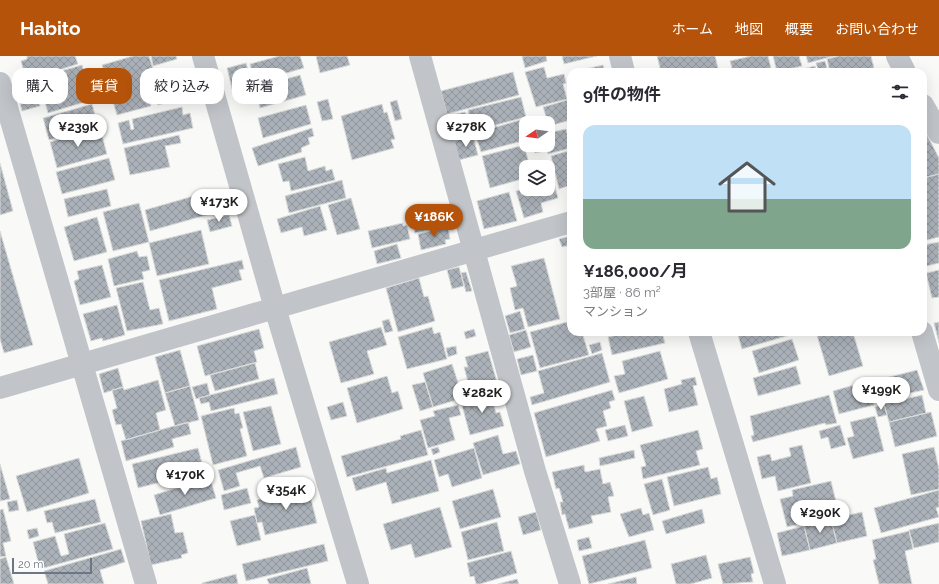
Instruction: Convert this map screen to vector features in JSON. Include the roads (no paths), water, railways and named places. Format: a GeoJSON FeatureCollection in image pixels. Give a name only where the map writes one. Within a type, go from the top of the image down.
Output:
{"type":"FeatureCollection","features":[{"type":"Feature","properties":{"kind":"street"},"geometry":{"type":"LineString","coordinates":[[203,56],[275,308],[358,584]]}},
{"type":"Feature","properties":{"kind":"street"},"geometry":{"type":"LineString","coordinates":[[420,56],[535,471],[570,584]]}},
{"type":"Feature","properties":{"kind":"street"},"geometry":{"type":"LineString","coordinates":[[620,56],[623,68]]}},
{"type":"Feature","properties":{"kind":"street"},"geometry":{"type":"LineString","coordinates":[[897,56],[903,68]]}},
{"type":"Feature","properties":{"kind":"street"},"geometry":{"type":"LineString","coordinates":[[0,83],[146,584]]}},
{"type":"Feature","properties":{"kind":"street"},"geometry":{"type":"LineString","coordinates":[[0,388],[567,223]]}},
{"type":"Feature","properties":{"kind":"street"},"geometry":{"type":"LineString","coordinates":[[700,336],[775,584]]}},
{"type":"Feature","properties":{"kind":"street"},"geometry":{"type":"LineString","coordinates":[[923,336],[939,390]]}}]}
